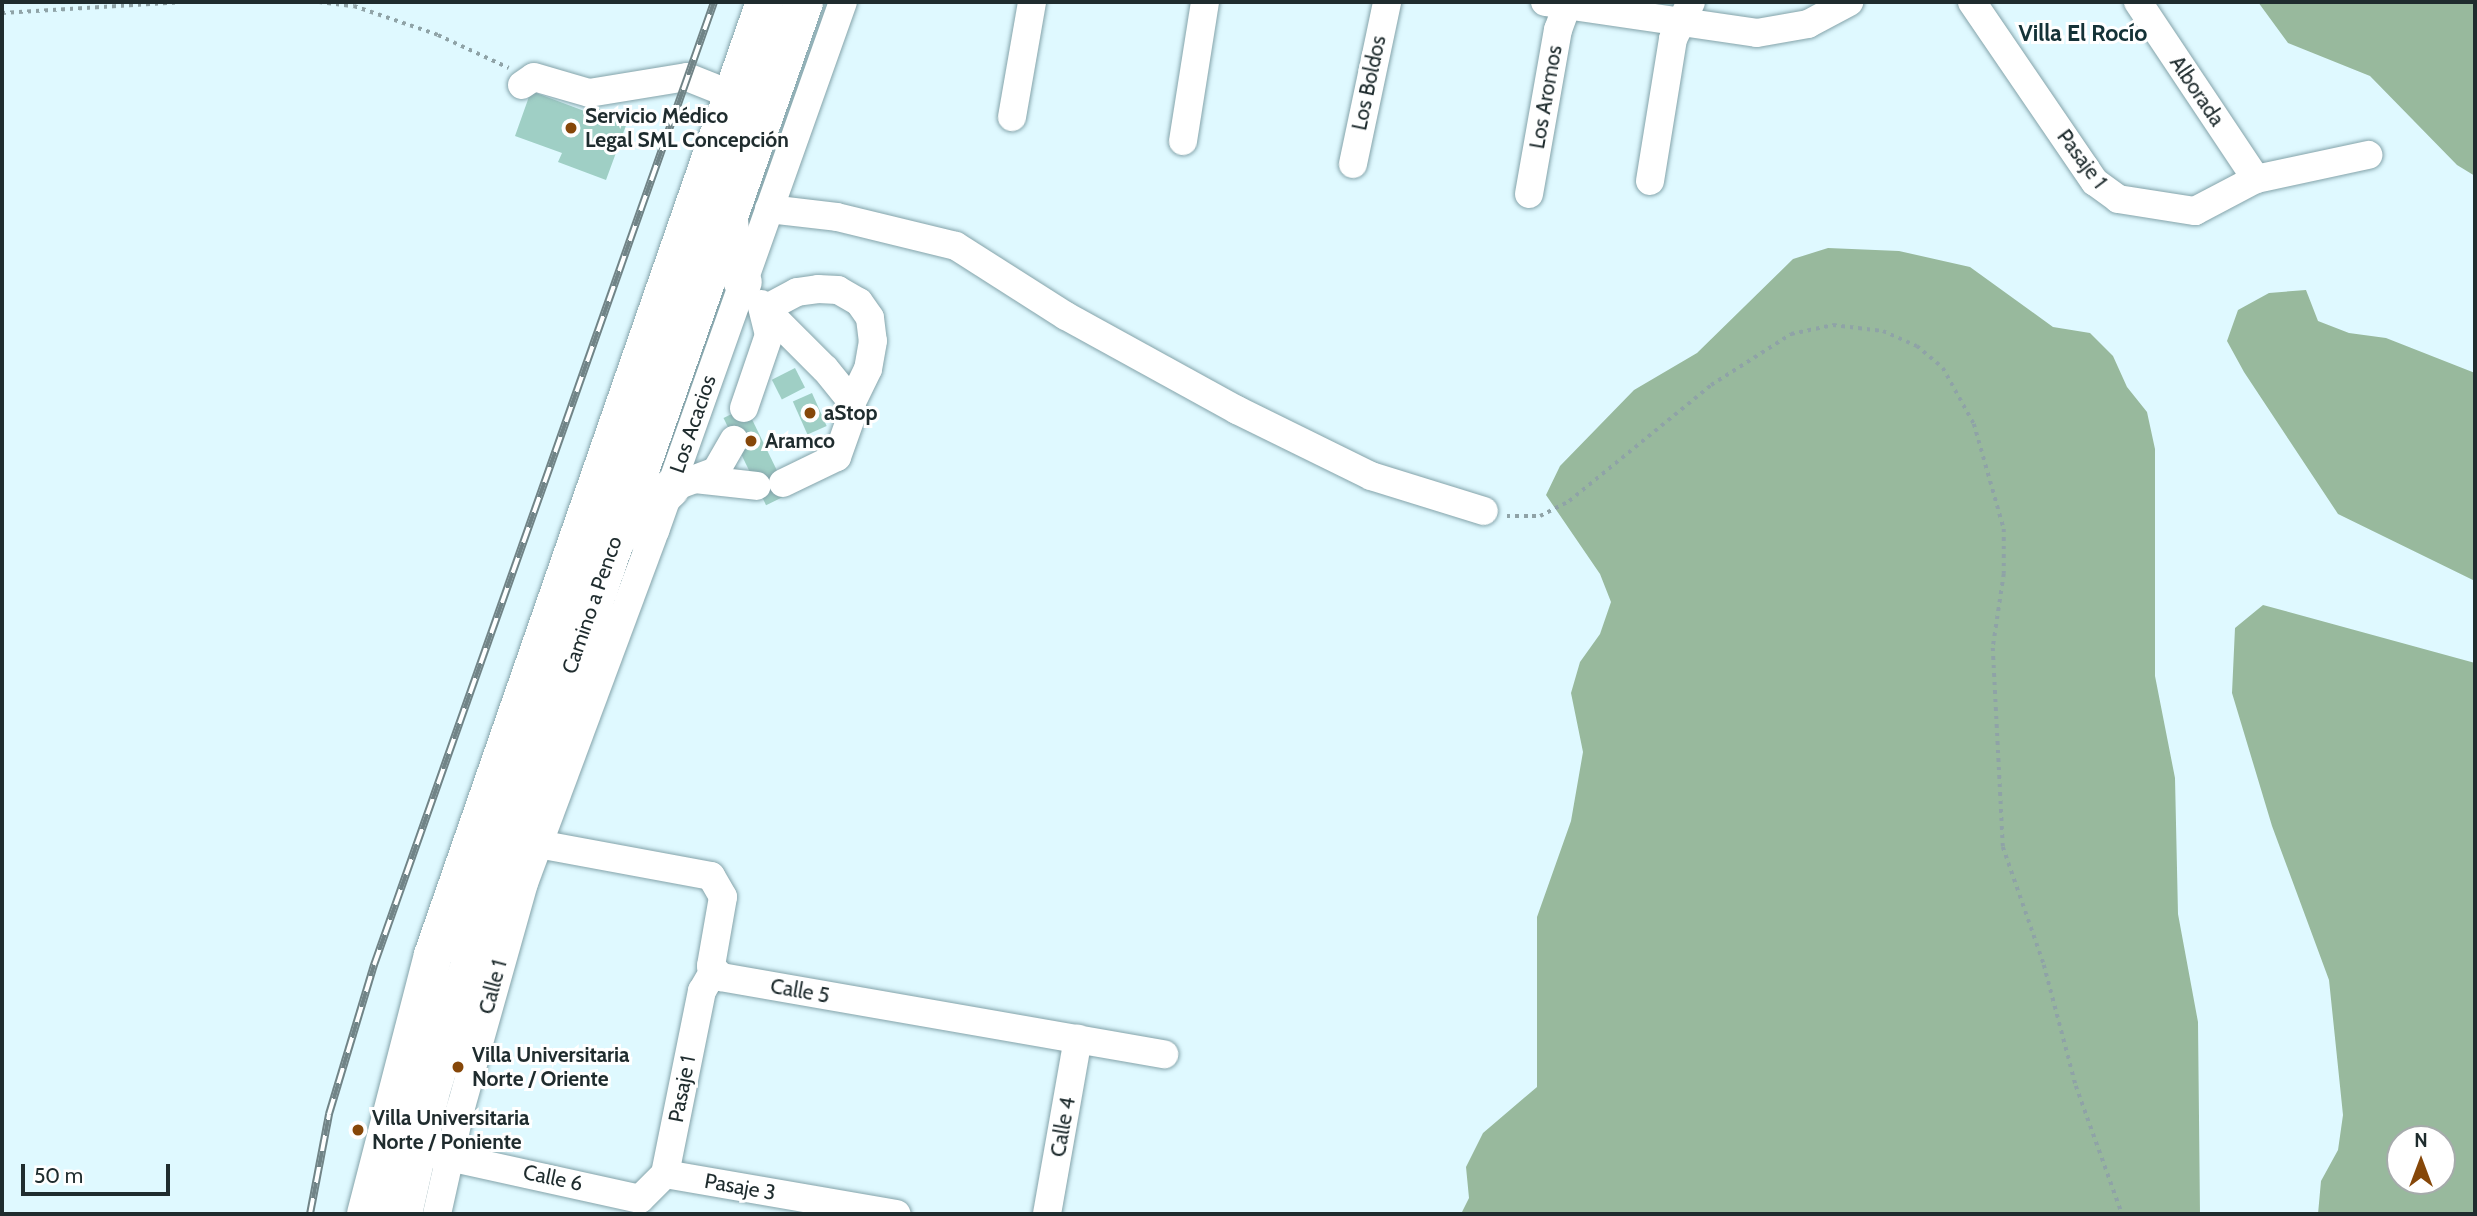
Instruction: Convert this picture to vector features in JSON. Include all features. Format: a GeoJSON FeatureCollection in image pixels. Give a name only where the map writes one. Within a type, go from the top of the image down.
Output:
{"type":"FeatureCollection","features":[{"type":"Feature","properties":{"kind":"highway","name":"Camino a Penco"},"geometry":{"type":"LineString","coordinates":[[366,1214],[416,1150],[411,1030],[454,891],[765,2]]}},
{"type":"Feature","properties":{"kind":"highway","name":"Camino a Penco"},"geometry":{"type":"LineString","coordinates":[[403,1214],[416,1150],[466,969],[804,2]]}},
{"type":"Feature","properties":{"kind":"highway"},"geometry":{"type":"LineString","coordinates":[[730,211],[729,240],[754,295]]}},
{"type":"Feature","properties":{"kind":"highway"},"geometry":{"type":"LineString","coordinates":[[612,547],[683,484]]}},
{"type":"Feature","properties":{"kind":"street","name":"Los Acacios"},"geometry":{"type":"LineString","coordinates":[[538,844],[683,484],[754,295],[769,209],[843,2]]}},
{"type":"Feature","properties":{"kind":"street"},"geometry":{"type":"LineString","coordinates":[[1012,117],[1032,2]]}},
{"type":"Feature","properties":{"kind":"street"},"geometry":{"type":"LineString","coordinates":[[1183,141],[1205,2]]}},
{"type":"Feature","properties":{"kind":"street","name":"Los Boldos"},"geometry":{"type":"LineString","coordinates":[[1353,164],[1387,2]]}},
{"type":"Feature","properties":{"kind":"street"},"geometry":{"type":"LineString","coordinates":[[1560,3],[1687,13],[1740,33],[1775,32],[1808,24],[1849,2]]}},
{"type":"Feature","properties":{"kind":"street","name":"Pasaje 1"},"geometry":{"type":"LineString","coordinates":[[1972,2],[2108,194],[2129,203],[2187,212],[2214,203],[2256,179],[2368,155]]}},
{"type":"Feature","properties":{"kind":"street","name":"Alborada"},"geometry":{"type":"LineString","coordinates":[[2138,2],[2256,179]]}},
{"type":"Feature","properties":{"kind":"street","name":"Los Aromos"},"geometry":{"type":"LineString","coordinates":[[1529,194],[1558,30],[1560,3]]}},
{"type":"Feature","properties":{"kind":"street"},"geometry":{"type":"LineString","coordinates":[[1650,181],[1673,39],[1687,13]]}},
{"type":"Feature","properties":{"kind":"street"},"geometry":{"type":"LineString","coordinates":[[526,81],[589,93],[687,77],[732,95]]}},
{"type":"Feature","properties":{"kind":"street"},"geometry":{"type":"LineString","coordinates":[[769,209],[850,219],[956,246],[1066,316],[1249,416],[1371,476],[1484,511]]}},
{"type":"Feature","properties":{"kind":"street"},"geometry":{"type":"LineString","coordinates":[[683,484],[770,484],[837,457],[845,444],[851,404],[868,369],[873,341],[870,318],[859,302],[838,290],[818,289],[787,296],[754,295]]}},
{"type":"Feature","properties":{"kind":"street"},"geometry":{"type":"LineString","coordinates":[[754,295],[825,369],[851,404]]}},
{"type":"Feature","properties":{"kind":"street"},"geometry":{"type":"LineString","coordinates":[[744,408],[769,335],[754,295]]}},
{"type":"Feature","properties":{"kind":"street"},"geometry":{"type":"LineString","coordinates":[[683,484],[723,465],[734,440]]}},
{"type":"Feature","properties":{"kind":"street"},"geometry":{"type":"LineString","coordinates":[[538,844],[699,872],[716,880],[723,897],[713,972]]}},
{"type":"Feature","properties":{"kind":"street","name":"Calle 1"},"geometry":{"type":"LineString","coordinates":[[437,1214],[416,1150],[496,974],[538,844]]}},
{"type":"Feature","properties":{"kind":"street","name":"Pasaje 1"},"geometry":{"type":"LineString","coordinates":[[665,1174],[702,991],[713,972]]}},
{"type":"Feature","properties":{"kind":"street","name":"Calle 5"},"geometry":{"type":"LineString","coordinates":[[713,972],[721,977],[1164,1054]]}},
{"type":"Feature","properties":{"kind":"street","name":"Calle 4"},"geometry":{"type":"LineString","coordinates":[[1047,1214],[1079,1039]]}},
{"type":"Feature","properties":{"kind":"street","name":"Calle 6"},"geometry":{"type":"LineString","coordinates":[[416,1150],[640,1207]]}},
{"type":"Feature","properties":{"kind":"street"},"geometry":{"type":"LineString","coordinates":[[640,1207],[665,1174]]}},
{"type":"Feature","properties":{"kind":"street","name":"Pasaje 3"},"geometry":{"type":"LineString","coordinates":[[665,1174],[897,1214]]}},
{"type":"Feature","properties":{"kind":"path"},"geometry":{"type":"LineString","coordinates":[[2,13],[180,2]]}},
{"type":"Feature","properties":{"kind":"path"},"geometry":{"type":"LineString","coordinates":[[319,2],[354,6],[438,35],[526,81]]}},
{"type":"Feature","properties":{"kind":"path"},"geometry":{"type":"LineString","coordinates":[[1484,511],[1527,518],[1569,501],[1712,385],[1777,342],[1807,329],[1833,325],[1883,331],[1917,346],[1943,368],[1982,444],[2004,528],[2004,574],[1993,648],[2003,847],[2044,965],[2076,1086],[2122,1214]]}},
{"type":"Feature","properties":{"kind":"green space"},"geometry":{"type":"Polygon","coordinates":[[[2258,2],[2475,2],[2475,176],[2457,165],[2370,76],[2288,43],[2258,2]]]}},
{"type":"Feature","properties":{"kind":"green space"},"geometry":{"type":"Polygon","coordinates":[[[1828,248],[1899,251],[1970,267],[2053,327],[2090,333],[2113,356],[2127,387],[2147,412],[2155,449],[2155,676],[2175,778],[2178,914],[2198,1022],[2200,1214],[1461,1214],[1469,1198],[1466,1167],[1483,1133],[1537,1087],[1537,917],[1571,821],[1583,752],[1571,693],[1580,662],[1600,634],[1611,602],[1600,574],[1546,495],[1560,466],[1634,390],[1697,353],[1793,259],[1828,248]]]}},
{"type":"Feature","properties":{"kind":"green space"},"geometry":{"type":"Polygon","coordinates":[[[2306,290],[2318,321],[2349,333],[2386,338],[2475,373],[2475,581],[2338,514],[2244,372],[2227,341],[2238,310],[2269,293],[2306,290]]]}},
{"type":"Feature","properties":{"kind":"green space"},"geometry":{"type":"Polygon","coordinates":[[[2263,605],[2475,663],[2475,1214],[2318,1214],[2321,1181],[2338,1150],[2343,1115],[2329,980],[2272,826],[2232,693],[2235,628],[2263,605]]]}},
{"type":"Feature","properties":{"kind":"building","name":"Servicio Médico Legal SML Concepción"},"geometry":{"type":"Polygon","coordinates":[[[531,91],[595,115],[597,108],[628,120],[606,180],[558,162],[562,153],[515,136],[531,91]]]}},
{"type":"Feature","properties":{"kind":"building"},"geometry":{"type":"Polygon","coordinates":[[[795,368],[805,388],[782,399],[772,380],[795,368]]]}},
{"type":"Feature","properties":{"kind":"building","name":"aStop"},"geometry":{"type":"Polygon","coordinates":[[[812,393],[827,426],[807,434],[793,402],[812,393]]]}},
{"type":"Feature","properties":{"kind":"building"},"geometry":{"type":"Polygon","coordinates":[[[746,407],[789,494],[766,505],[724,418],[746,407]]]}},
{"type":"Feature","properties":{"kind":"railway"},"geometry":{"type":"LineString","coordinates":[[310,1214],[329,1114],[374,965],[714,2]]}},
{"type":"Feature","properties":{"kind":"place","name":"Servicio Médico Legal SML Concepción"},"geometry":{"type":"Point","coordinates":[571,128]}},
{"type":"Feature","properties":{"kind":"place","name":"aStop"},"geometry":{"type":"Point","coordinates":[810,413]}},
{"type":"Feature","properties":{"kind":"place","name":"Aramco"},"geometry":{"type":"Point","coordinates":[751,441]}},
{"type":"Feature","properties":{"kind":"place","name":"Villa Universitaria Norte / Oriente"},"geometry":{"type":"Point","coordinates":[458,1067]}},
{"type":"Feature","properties":{"kind":"place","name":"Villa Universitaria Norte / Poniente"},"geometry":{"type":"Point","coordinates":[358,1130]}},
{"type":"Feature","properties":{"kind":"district","name":"Villa El Rocío"},"geometry":{"type":"Point","coordinates":[2083,33]}}]}
